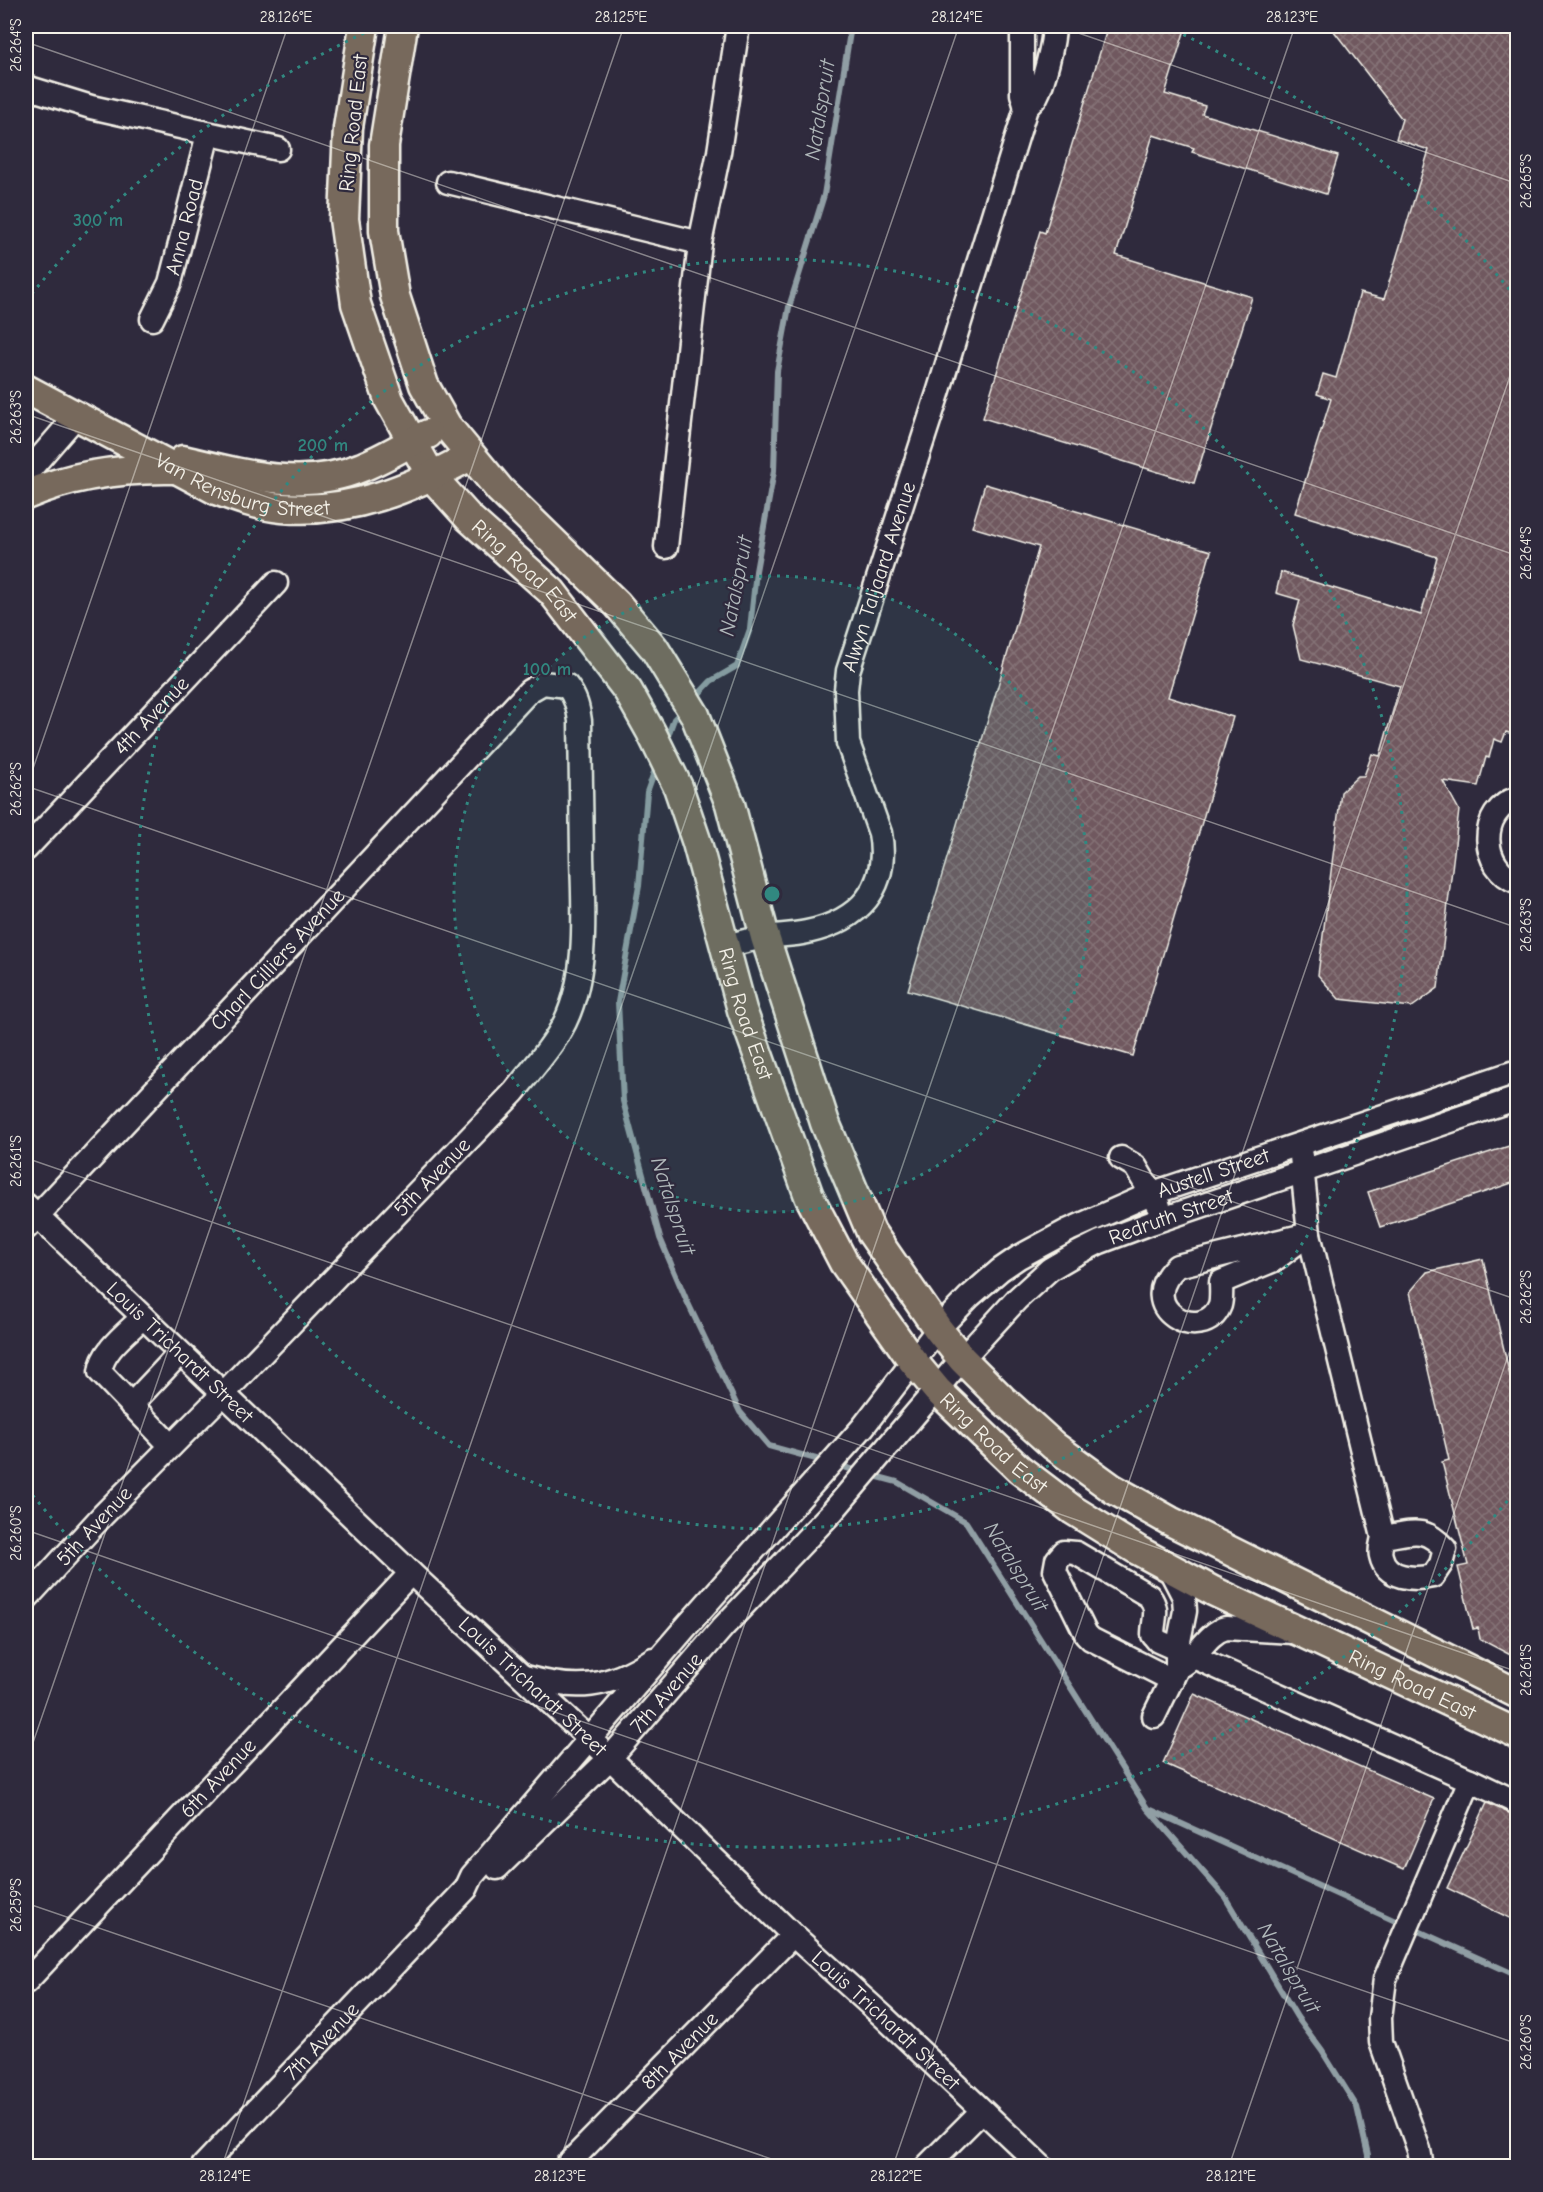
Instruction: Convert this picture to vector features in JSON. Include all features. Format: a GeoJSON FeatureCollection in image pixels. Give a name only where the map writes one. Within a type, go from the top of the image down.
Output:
{"type":"FeatureCollection","features":[{"type":"Feature","properties":{"kind":"main road","name":"Ring Road East"},"geometry":{"type":"LineString","coordinates":[[364,26],[348,128],[344,219],[356,304],[389,400],[432,477],[469,518],[552,592],[628,692],[651,732],[678,786],[697,843],[742,1010],[809,1196],[844,1263],[912,1360],[937,1390],[1018,1469],[1073,1510],[1139,1551],[1213,1591],[1518,1734]]}},
{"type":"Feature","properties":{"kind":"main road","name":"Ring Road East"},"geometry":{"type":"LineString","coordinates":[[403,26],[384,145],[384,231],[399,307],[424,385],[447,426],[470,456],[500,490],[617,604],[654,648],[694,715],[730,804],[765,937],[825,1123],[871,1232],[938,1329],[962,1359],[1054,1446],[1113,1489],[1170,1521],[1518,1694]]}},
{"type":"Feature","properties":{"kind":"main road","name":"Van Rensburg Street"},"geometry":{"type":"LineString","coordinates":[[26,389],[216,490],[249,502],[319,509],[366,501],[400,491],[470,456]]}},
{"type":"Feature","properties":{"kind":"main road"},"geometry":{"type":"LineString","coordinates":[[143,450],[240,474],[285,481],[330,478],[362,468],[412,441],[447,426]]}},
{"type":"Feature","properties":{"kind":"main road"},"geometry":{"type":"LineString","coordinates":[[26,495],[48,485],[92,474],[136,468],[180,469]]}},
{"type":"Feature","properties":{"kind":"street"},"geometry":{"type":"LineString","coordinates":[[666,547],[700,243],[719,152],[738,26]]}},
{"type":"Feature","properties":{"kind":"street","name":"Alwyn Taljaard Avenue"},"geometry":{"type":"LineString","coordinates":[[725,946],[765,937],[807,932],[834,924],[856,912],[870,897],[879,877],[883,848],[880,833],[848,743],[846,690],[848,670],[939,390],[1026,108],[1036,97],[1054,38],[1054,26]]}},
{"type":"Feature","properties":{"kind":"street","name":"Alwyn Taljaard Avenue"},"geometry":{"type":"LineString","coordinates":[[1025,30],[1022,94],[1026,108]]}},
{"type":"Feature","properties":{"kind":"street"},"geometry":{"type":"LineString","coordinates":[[26,87],[91,107],[278,148]]}},
{"type":"Feature","properties":{"kind":"street","name":"Anna Road"},"geometry":{"type":"LineString","coordinates":[[152,320],[170,284],[208,134]]}},
{"type":"Feature","properties":{"kind":"street"},"geometry":{"type":"LineString","coordinates":[[448,182],[700,243]]}},
{"type":"Feature","properties":{"kind":"street"},"geometry":{"type":"LineString","coordinates":[[26,474],[77,415]]}},
{"type":"Feature","properties":{"kind":"street","name":"4th Avenue"},"geometry":{"type":"LineString","coordinates":[[26,849],[276,583]]}},
{"type":"Feature","properties":{"kind":"street","name":"5th Avenue"},"geometry":{"type":"LineString","coordinates":[[26,1599],[103,1515],[223,1394],[513,1092],[552,1044],[566,1020],[575,993],[581,958],[583,901],[580,722],[578,705],[567,686],[543,683],[529,691]]}},
{"type":"Feature","properties":{"kind":"street","name":"Charl Cilliers Avenue"},"geometry":{"type":"LineString","coordinates":[[29,1216],[529,691]]}},
{"type":"Feature","properties":{"kind":"street"},"geometry":{"type":"LineString","coordinates":[[1518,798],[1511,800],[1497,812],[1488,829],[1488,849],[1496,866],[1510,879],[1518,882]]}},
{"type":"Feature","properties":{"kind":"street","name":"Austell Street"},"geometry":{"type":"LineString","coordinates":[[863,1427],[912,1360],[938,1329],[969,1297],[1019,1257],[1087,1221],[1153,1193],[1518,1071]]}},
{"type":"Feature","properties":{"kind":"street","name":"Redruth Street"},"geometry":{"type":"LineString","coordinates":[[888,1445],[1017,1299],[1050,1269],[1100,1242],[1165,1218],[1518,1098]]}},
{"type":"Feature","properties":{"kind":"street"},"geometry":{"type":"LineString","coordinates":[[1299,1145],[1304,1169],[1309,1234],[1383,1537]]}},
{"type":"Feature","properties":{"kind":"street"},"geometry":{"type":"LineString","coordinates":[[1121,1158],[1136,1166],[1165,1218]]}},
{"type":"Feature","properties":{"kind":"street","name":"Louis Trichardt Street"},"geometry":{"type":"LineString","coordinates":[[29,1216],[143,1317],[411,1573],[610,1758],[793,1935],[884,2017],[1041,2166]]}},
{"type":"Feature","properties":{"kind":"street"},"geometry":{"type":"LineString","coordinates":[[1309,1234],[1274,1260],[1221,1281],[1221,1303],[1215,1313],[1205,1321],[1190,1323],[1177,1320],[1168,1312],[1162,1301],[1162,1284],[1168,1274],[1178,1266],[1309,1234]]}},
{"type":"Feature","properties":{"kind":"street"},"geometry":{"type":"LineString","coordinates":[[143,1317],[109,1352],[100,1368],[101,1375],[171,1446]]}},
{"type":"Feature","properties":{"kind":"street"},"geometry":{"type":"LineString","coordinates":[[131,1405],[180,1353]]}},
{"type":"Feature","properties":{"kind":"street","name":"7th Avenue"},"geometry":{"type":"LineString","coordinates":[[203,2166],[466,1889],[472,1876],[863,1427]]}},
{"type":"Feature","properties":{"kind":"street","name":"7th Avenue"},"geometry":{"type":"LineString","coordinates":[[466,1889],[481,1884],[610,1758],[723,1627],[833,1511],[888,1445]]}},
{"type":"Feature","properties":{"kind":"street"},"geometry":{"type":"LineString","coordinates":[[1180,1665],[1154,1637],[1155,1604],[1149,1596],[1076,1553],[1064,1552],[1059,1555],[1055,1571],[1086,1634],[1091,1639],[1180,1665],[1470,1780],[1518,1803]]}},
{"type":"Feature","properties":{"kind":"street"},"geometry":{"type":"LineString","coordinates":[[1169,1568],[1184,1597],[1185,1611],[1180,1665]]}},
{"type":"Feature","properties":{"kind":"street","name":"6th Avenue"},"geometry":{"type":"LineString","coordinates":[[26,1982],[411,1573]]}},
{"type":"Feature","properties":{"kind":"street"},"geometry":{"type":"LineString","coordinates":[[1154,1716],[1180,1665],[1217,1630],[1226,1628],[1304,1633]]}},
{"type":"Feature","properties":{"kind":"street"},"geometry":{"type":"LineString","coordinates":[[521,1675],[562,1686],[579,1687],[601,1684],[644,1665],[670,1647]]}},
{"type":"Feature","properties":{"kind":"street"},"geometry":{"type":"LineString","coordinates":[[1422,2166],[1419,2150],[1382,2042],[1380,2018],[1385,1979],[1470,1780]]}},
{"type":"Feature","properties":{"kind":"street","name":"8th Avenue"},"geometry":{"type":"LineString","coordinates":[[566,2166],[793,1935]]}},
{"type":"Feature","properties":{"kind":"street"},"geometry":{"type":"LineString","coordinates":[[927,2166],[982,2111]]}},
{"type":"Feature","properties":{"kind":"building"},"geometry":{"type":"Polygon","coordinates":[[[1108,26],[1186,26],[1165,94],[1205,106],[1202,114],[1338,156],[1326,194],[1192,152],[1194,148],[1153,135],[1116,255],[1252,297],[1194,483],[983,418],[1040,231],[1045,233],[1108,26]]]}},
{"type":"Feature","properties":{"kind":"building"},"geometry":{"type":"Polygon","coordinates":[[[1330,26],[1518,26],[1518,720],[1513,734],[1506,732],[1502,742],[1494,739],[1478,786],[1443,781],[1459,810],[1438,988],[1412,1007],[1339,999],[1318,975],[1341,792],[1358,776],[1364,776],[1372,754],[1380,756],[1400,686],[1301,659],[1293,625],[1300,600],[1276,593],[1281,572],[1421,615],[1437,557],[1295,513],[1331,399],[1317,394],[1323,374],[1336,378],[1360,293],[1384,299],[1429,150],[1396,139],[1402,119],[1330,26]]]}},
{"type":"Feature","properties":{"kind":"building"},"geometry":{"type":"Polygon","coordinates":[[[985,484],[1211,551],[1168,697],[1233,717],[1133,1056],[908,990],[1039,547],[972,527],[985,484]]]}},
{"type":"Feature","properties":{"kind":"building"},"geometry":{"type":"Polygon","coordinates":[[[1518,1143],[1518,1181],[1380,1227],[1368,1192],[1518,1143]]]}},
{"type":"Feature","properties":{"kind":"building"},"geometry":{"type":"Polygon","coordinates":[[[1483,1259],[1514,1393],[1518,1392],[1518,1659],[1480,1639],[1478,1628],[1473,1629],[1458,1567],[1468,1565],[1442,1462],[1449,1460],[1410,1292],[1427,1272],[1483,1259]]]}},
{"type":"Feature","properties":{"kind":"building"},"geometry":{"type":"Polygon","coordinates":[[[1194,1694],[1434,1799],[1404,1869],[1163,1763],[1194,1694]]]}},
{"type":"Feature","properties":{"kind":"building"},"geometry":{"type":"Polygon","coordinates":[[[1487,1803],[1518,1817],[1518,1922],[1447,1888],[1487,1803]]]}},
{"type":"Feature","properties":{"kind":"waterway","name":"Natalspruit"},"geometry":{"type":"LineString","coordinates":[[694,699],[711,681],[737,666],[750,629],[756,571],[774,471],[777,371],[789,307],[824,195],[851,26]]}},
{"type":"Feature","properties":{"kind":"waterway","name":"Natalspruit"},"geometry":{"type":"LineString","coordinates":[[666,741],[674,719],[682,711]]}},
{"type":"Feature","properties":{"kind":"waterway","name":"Natalspruit"},"geometry":{"type":"LineString","coordinates":[[657,764],[647,792],[639,886],[618,1002],[623,1101],[660,1238],[686,1299],[740,1412],[769,1446],[827,1462]]}},
{"type":"Feature","properties":{"kind":"waterway","name":"Natalspruit"},"geometry":{"type":"LineString","coordinates":[[837,1465],[861,1472]]}},
{"type":"Feature","properties":{"kind":"waterway","name":"Natalspruit"},"geometry":{"type":"LineString","coordinates":[[871,1475],[897,1482],[966,1522],[1147,1808],[1225,1897],[1297,2017],[1322,2051],[1357,2107],[1368,2155],[1368,2166]]}},
{"type":"Feature","properties":{"kind":"waterway"},"geometry":{"type":"LineString","coordinates":[[1149,1809],[1402,1924]]}},
{"type":"Feature","properties":{"kind":"waterway"},"geometry":{"type":"LineString","coordinates":[[1412,1928],[1518,1976]]}}]}
